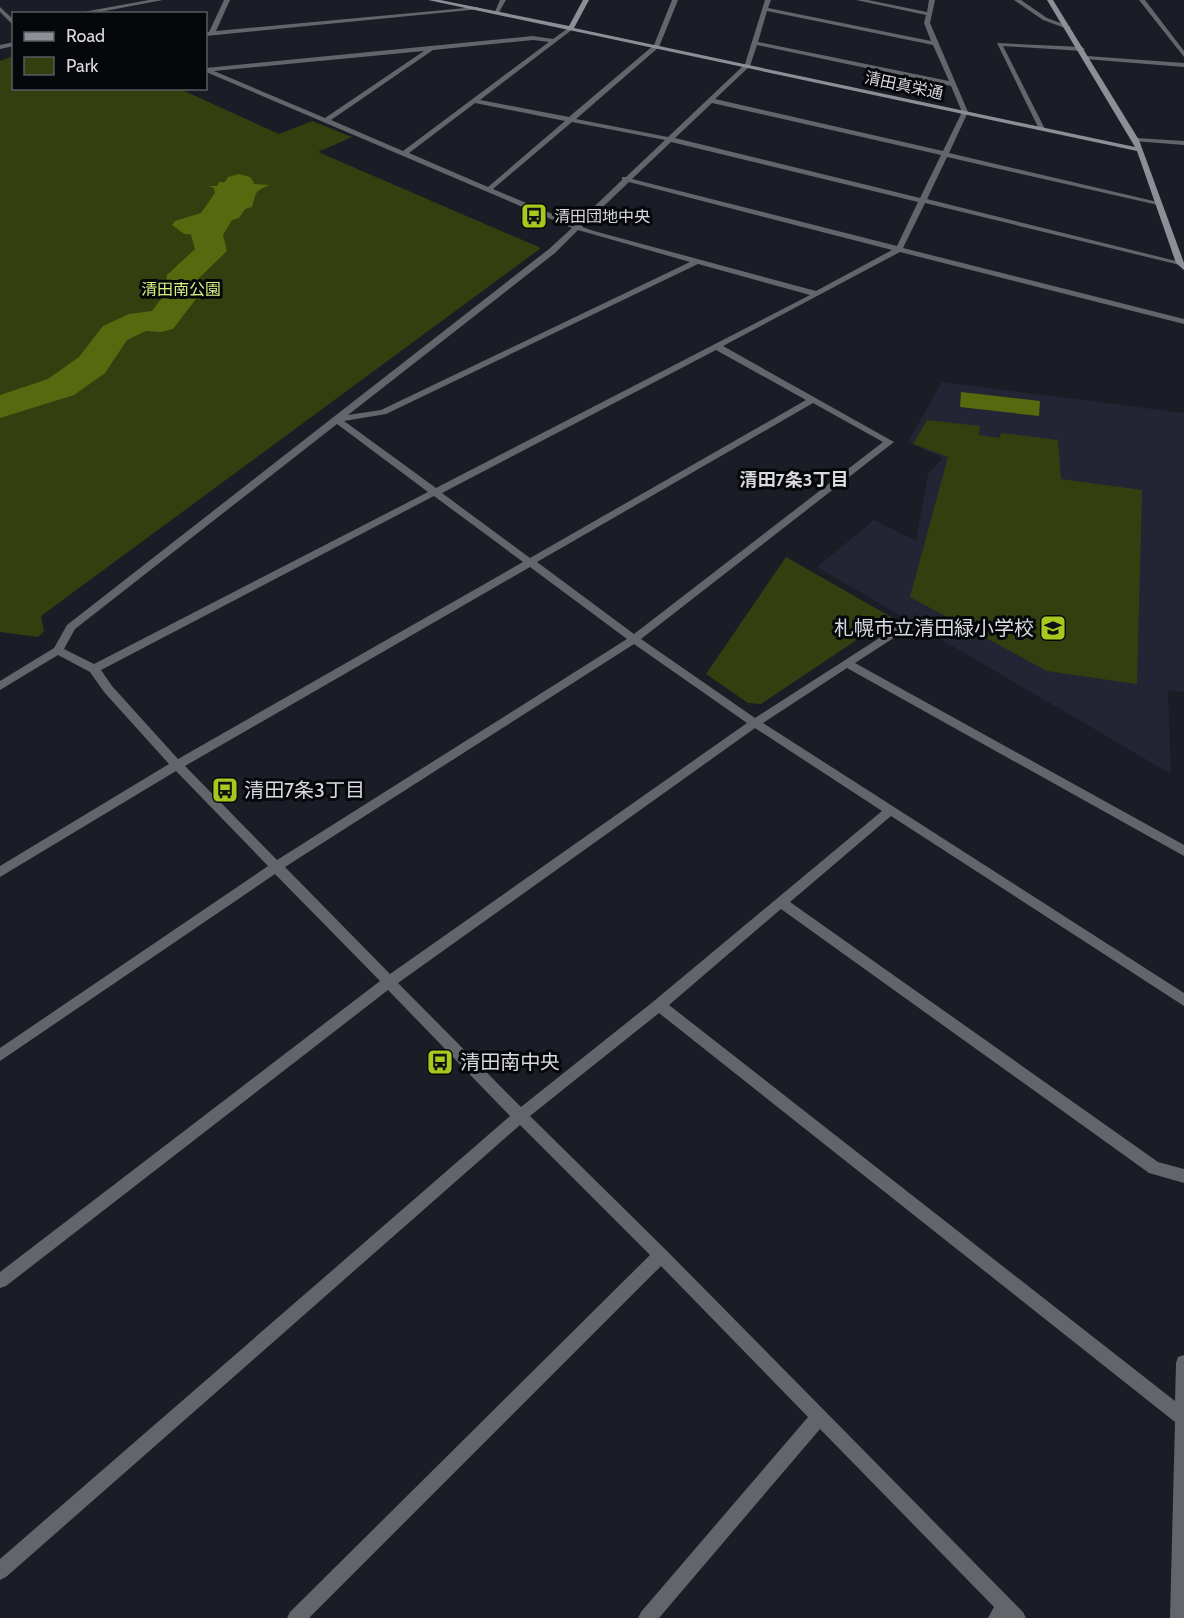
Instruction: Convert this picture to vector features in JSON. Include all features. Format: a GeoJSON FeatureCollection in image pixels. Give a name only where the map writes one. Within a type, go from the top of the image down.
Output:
{"type":"FeatureCollection","features":[{"type":"Feature","properties":{"kind":"street"},"geometry":{"type":"LineString","coordinates":[[87,12],[160,0]]}},
{"type":"Feature","properties":{"kind":"street"},"geometry":{"type":"LineString","coordinates":[[209,34],[227,0]]}},
{"type":"Feature","properties":{"kind":"street","name":"清田真栄通"},"geometry":{"type":"LineString","coordinates":[[431,0],[748,65],[1140,150]]}},
{"type":"Feature","properties":{"kind":"street"},"geometry":{"type":"LineString","coordinates":[[496,13],[503,0]]}},
{"type":"Feature","properties":{"kind":"street"},"geometry":{"type":"LineString","coordinates":[[404,154],[571,28],[586,0]]}},
{"type":"Feature","properties":{"kind":"street"},"geometry":{"type":"LineString","coordinates":[[489,189],[657,46],[675,0]]}},
{"type":"Feature","properties":{"kind":"street"},"geometry":{"type":"LineString","coordinates":[[0,686],[58,650],[71,627],[552,250],[748,65],[768,0]]}},
{"type":"Feature","properties":{"kind":"street"},"geometry":{"type":"LineString","coordinates":[[859,0],[929,14]]}},
{"type":"Feature","properties":{"kind":"street"},"geometry":{"type":"LineString","coordinates":[[94,669],[817,294],[899,249],[965,112],[927,23],[932,0]]}},
{"type":"Feature","properties":{"kind":"street"},"geometry":{"type":"LineString","coordinates":[[1017,0],[1045,19],[1068,27]]}},
{"type":"Feature","properties":{"kind":"street"},"geometry":{"type":"LineString","coordinates":[[1050,0],[1136,140],[1182,265]]}},
{"type":"Feature","properties":{"kind":"street"},"geometry":{"type":"LineString","coordinates":[[1142,0],[1184,55]]}},
{"type":"Feature","properties":{"kind":"street"},"geometry":{"type":"LineString","coordinates":[[0,9],[11,22]]}},
{"type":"Feature","properties":{"kind":"street"},"geometry":{"type":"LineString","coordinates":[[209,34],[477,9]]}},
{"type":"Feature","properties":{"kind":"street"},"geometry":{"type":"LineString","coordinates":[[765,9],[934,43]]}},
{"type":"Feature","properties":{"kind":"street"},"geometry":{"type":"LineString","coordinates":[[0,23],[11,22]]}},
{"type":"Feature","properties":{"kind":"street"},"geometry":{"type":"LineString","coordinates":[[207,70],[533,38],[555,41]]}},
{"type":"Feature","properties":{"kind":"street"},"geometry":{"type":"LineString","coordinates":[[755,43],[952,84]]}},
{"type":"Feature","properties":{"kind":"street"},"geometry":{"type":"LineString","coordinates":[[1042,129],[999,44],[1082,49]]}},
{"type":"Feature","properties":{"kind":"street"},"geometry":{"type":"LineString","coordinates":[[327,120],[432,48]]}},
{"type":"Feature","properties":{"kind":"street"},"geometry":{"type":"LineString","coordinates":[[1087,58],[1184,65]]}},
{"type":"Feature","properties":{"kind":"street"},"geometry":{"type":"LineString","coordinates":[[207,70],[591,233],[817,294]]}},
{"type":"Feature","properties":{"kind":"street"},"geometry":{"type":"LineString","coordinates":[[709,100],[1158,203]]}},
{"type":"Feature","properties":{"kind":"street"},"geometry":{"type":"LineString","coordinates":[[474,101],[669,139],[1182,265]]}},
{"type":"Feature","properties":{"kind":"street"},"geometry":{"type":"LineString","coordinates":[[1136,140],[1184,143]]}},
{"type":"Feature","properties":{"kind":"street"},"geometry":{"type":"LineString","coordinates":[[626,179],[1184,322]]}},
{"type":"Feature","properties":{"kind":"street"},"geometry":{"type":"LineString","coordinates":[[336,419],[383,412],[698,261]]}},
{"type":"Feature","properties":{"kind":"street"},"geometry":{"type":"LineString","coordinates":[[0,1055],[277,866],[634,639],[889,442],[716,346]]}},
{"type":"Feature","properties":{"kind":"street"},"geometry":{"type":"LineString","coordinates":[[0,872],[177,765],[812,400]]}},
{"type":"Feature","properties":{"kind":"street"},"geometry":{"type":"LineString","coordinates":[[336,419],[529,563],[755,723],[1184,1000]]}},
{"type":"Feature","properties":{"kind":"street"},"geometry":{"type":"LineString","coordinates":[[0,1281],[389,982],[755,723],[902,628]]}},
{"type":"Feature","properties":{"kind":"street"},"geometry":{"type":"LineString","coordinates":[[58,650],[94,669],[108,689],[177,765],[520,1116],[661,1255],[1006,1614]]}},
{"type":"Feature","properties":{"kind":"street"},"geometry":{"type":"LineString","coordinates":[[846,663],[1184,851]]}},
{"type":"Feature","properties":{"kind":"street"},"geometry":{"type":"LineString","coordinates":[[0,1571],[520,1116],[659,1005],[889,811]]}},
{"type":"Feature","properties":{"kind":"street"},"geometry":{"type":"LineString","coordinates":[[781,902],[1154,1168],[1184,1176]]}},
{"type":"Feature","properties":{"kind":"street"},"geometry":{"type":"LineString","coordinates":[[659,1005],[1182,1417]]}},
{"type":"Feature","properties":{"kind":"street"},"geometry":{"type":"LineString","coordinates":[[296,1618],[661,1255]]}},
{"type":"Feature","properties":{"kind":"street"},"geometry":{"type":"LineString","coordinates":[[1179,1618],[1184,1363]]}},
{"type":"Feature","properties":{"kind":"street"},"geometry":{"type":"LineString","coordinates":[[647,1618],[819,1417]]}},
{"type":"Feature","properties":{"kind":"shaded area"},"geometry":{"type":"Polygon","coordinates":[[[219,182],[270,185],[258,191],[252,207],[245,209],[239,218],[232,220],[215,239],[217,252],[201,268],[183,275],[182,270],[192,263],[204,241],[200,235],[184,234],[172,225],[175,221],[201,213],[215,193],[214,188],[208,186],[217,186],[219,182]]]}},
{"type":"Feature","properties":{"kind":"shaded area","name":"札幌市立清田緑小学校"},"geometry":{"type":"Polygon","coordinates":[[[942,382],[1184,413],[1184,692],[1168,690],[1171,774],[817,567],[874,520],[916,541],[928,474],[943,458],[908,442],[942,382]]]}},
{"type":"Feature","properties":{"kind":"shaded area"},"geometry":{"type":"Polygon","coordinates":[[[961,392],[1040,401],[1039,416],[960,407],[961,392]]]}},
{"type":"Feature","properties":{"kind":"green space","name":"清田南公園"},"geometry":{"type":"Polygon","coordinates":[[[12,56],[12,90],[182,90],[279,134],[312,121],[352,137],[318,152],[541,248],[41,616],[44,631],[38,637],[0,632],[0,61],[12,56]]]}},
{"type":"Feature","properties":{"kind":"green space"},"geometry":{"type":"Polygon","coordinates":[[[927,420],[980,426],[979,435],[1000,438],[1001,433],[1058,440],[1061,479],[1142,490],[1137,684],[1047,671],[910,597],[948,457],[913,444],[927,420]]]}},
{"type":"Feature","properties":{"kind":"green space"},"geometry":{"type":"Polygon","coordinates":[[[786,557],[891,617],[761,704],[748,703],[706,674],[786,557]]]}},
{"type":"Feature","properties":{"kind":"waterway"},"geometry":{"type":"LineString","coordinates":[[0,407],[61,387],[92,365],[115,333],[141,321],[161,322],[182,295],[183,275],[211,251],[207,235],[239,183]]}},
{"type":"Feature","properties":{"kind":"place","name":"清田団地中央"},"geometry":{"type":"Point","coordinates":[534,216]}},
{"type":"Feature","properties":{"kind":"place","name":"札幌市立清田緑小学校"},"geometry":{"type":"Point","coordinates":[1053,628]}},
{"type":"Feature","properties":{"kind":"place","name":"清田7条3丁目"},"geometry":{"type":"Point","coordinates":[225,790]}},
{"type":"Feature","properties":{"kind":"place","name":"清田南中央"},"geometry":{"type":"Point","coordinates":[440,1062]}},
{"type":"Feature","properties":{"kind":"district","name":"清田7条3丁目"},"geometry":{"type":"Point","coordinates":[794,480]}}]}
